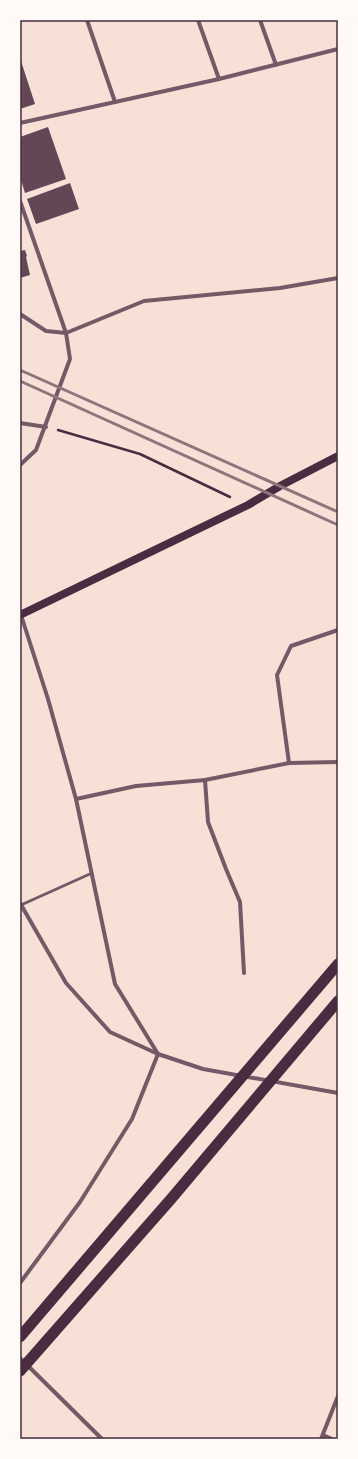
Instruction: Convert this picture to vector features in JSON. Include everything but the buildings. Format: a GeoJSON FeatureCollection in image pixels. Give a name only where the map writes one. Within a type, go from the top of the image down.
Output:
{"type":"FeatureCollection","features":[{"type":"Feature","properties":{"kind":"highway"},"geometry":{"type":"LineString","coordinates":[[20,1337],[338,964]]}},
{"type":"Feature","properties":{"kind":"highway"},"geometry":{"type":"LineString","coordinates":[[22,1364],[171,1199],[338,1001]]}},
{"type":"Feature","properties":{"kind":"main road"},"geometry":{"type":"LineString","coordinates":[[21,615],[248,505],[280,486],[338,456]]}},
{"type":"Feature","properties":{"kind":"street"},"geometry":{"type":"LineString","coordinates":[[87,20],[115,102]]}},
{"type":"Feature","properties":{"kind":"street"},"geometry":{"type":"LineString","coordinates":[[198,20],[219,79]]}},
{"type":"Feature","properties":{"kind":"street"},"geometry":{"type":"LineString","coordinates":[[260,20],[276,65]]}},
{"type":"Feature","properties":{"kind":"street"},"geometry":{"type":"LineString","coordinates":[[20,122],[219,79],[338,49]]}},
{"type":"Feature","properties":{"kind":"street"},"geometry":{"type":"LineString","coordinates":[[20,201],[66,333],[70,359],[46,427],[36,450],[20,465]]}},
{"type":"Feature","properties":{"kind":"street"},"geometry":{"type":"LineString","coordinates":[[20,314],[46,331],[66,333],[144,301],[280,288],[338,278]]}},
{"type":"Feature","properties":{"kind":"street"},"geometry":{"type":"LineString","coordinates":[[20,423],[46,427]]}},
{"type":"Feature","properties":{"kind":"street"},"geometry":{"type":"LineString","coordinates":[[21,615],[48,700],[76,799],[115,984],[158,1054]]}},
{"type":"Feature","properties":{"kind":"street"},"geometry":{"type":"LineString","coordinates":[[289,763],[277,675],[291,646],[338,630]]}},
{"type":"Feature","properties":{"kind":"street"},"geometry":{"type":"LineString","coordinates":[[76,799],[136,786],[205,780],[289,763],[338,762]]}},
{"type":"Feature","properties":{"kind":"street"},"geometry":{"type":"LineString","coordinates":[[205,780],[208,822],[240,902],[244,973]]}},
{"type":"Feature","properties":{"kind":"street"},"geometry":{"type":"LineString","coordinates":[[20,904],[66,983],[110,1032],[158,1054],[203,1069],[302,1088],[338,1093]]}},
{"type":"Feature","properties":{"kind":"street"},"geometry":{"type":"LineString","coordinates":[[20,1283],[80,1202],[132,1119],[158,1054]]}},
{"type":"Feature","properties":{"kind":"street"},"geometry":{"type":"LineString","coordinates":[[22,1364],[102,1439]]}},
{"type":"Feature","properties":{"kind":"street"},"geometry":{"type":"LineString","coordinates":[[332,1439],[322,1437],[338,1396]]}},
{"type":"Feature","properties":{"kind":"lane"},"geometry":{"type":"LineString","coordinates":[[20,904],[92,873]]}},
{"type":"Feature","properties":{"kind":"path"},"geometry":{"type":"LineString","coordinates":[[46,427],[140,454],[248,505]]}},
{"type":"Feature","properties":{"kind":"railway"},"geometry":{"type":"LineString","coordinates":[[20,370],[338,512]]}},
{"type":"Feature","properties":{"kind":"railway"},"geometry":{"type":"LineString","coordinates":[[20,381],[338,525]]}}]}
